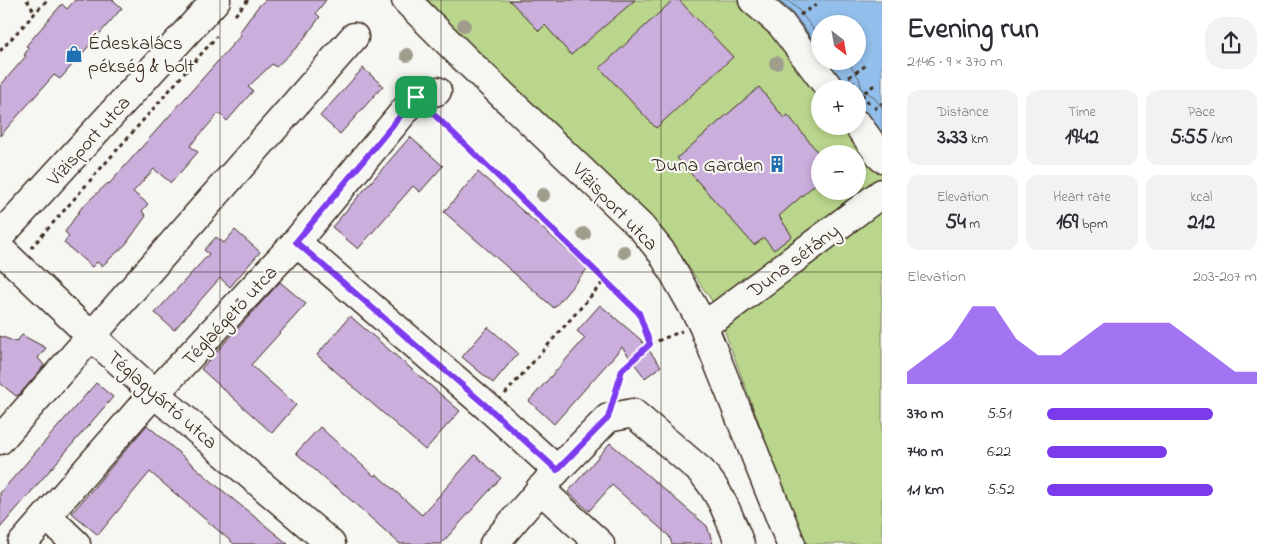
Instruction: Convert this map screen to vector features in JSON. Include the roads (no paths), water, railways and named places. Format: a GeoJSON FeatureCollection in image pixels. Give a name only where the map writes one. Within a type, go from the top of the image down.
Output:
{"type":"FeatureCollection","features":[{"type":"Feature","properties":{"kind":"street","name":"Vízisport utca"},"geometry":{"type":"LineString","coordinates":[[406,0],[642,228],[663,254],[702,323],[791,544]]}},
{"type":"Feature","properties":{"kind":"street"},"geometry":{"type":"LineString","coordinates":[[753,0],[781,24],[823,80]]}},
{"type":"Feature","properties":{"kind":"street","name":"Vízisport utca"},"geometry":{"type":"LineString","coordinates":[[0,236],[225,8]]}},
{"type":"Feature","properties":{"kind":"street"},"geometry":{"type":"LineString","coordinates":[[0,440],[354,37]]}},
{"type":"Feature","properties":{"kind":"street","name":"Téglaégető utca"},"geometry":{"type":"LineString","coordinates":[[22,544],[154,393],[296,242],[427,94]]}},
{"type":"Feature","properties":{"kind":"street"},"geometry":{"type":"LineString","coordinates":[[870,116],[882,158]]}},
{"type":"Feature","properties":{"kind":"street","name":"Duna sétány"},"geometry":{"type":"LineString","coordinates":[[702,323],[718,316],[882,193]]}},
{"type":"Feature","properties":{"kind":"street"},"geometry":{"type":"LineString","coordinates":[[296,242],[491,410],[600,544]]}},
{"type":"Feature","properties":{"kind":"street","name":"Téglagyártó utca"},"geometry":{"type":"LineString","coordinates":[[0,249],[154,393],[331,544]]}},
{"type":"Feature","properties":{"kind":"street"},"geometry":{"type":"LineString","coordinates":[[494,544],[548,480],[608,418],[633,413],[701,471],[710,481],[721,498],[740,544]]}},
{"type":"Feature","properties":{"kind":"street"},"geometry":{"type":"LineString","coordinates":[[47,516],[76,544]]}},
{"type":"Feature","properties":{"kind":"water"},"geometry":{"type":"Polygon","coordinates":[[[770,0],[882,0],[882,139],[866,118],[866,80],[837,80],[830,70],[866,70],[866,15],[811,15],[811,47],[770,0]]]}},
{"type":"Feature","properties":{"kind":"place","name":"Édeskalács pékség & bolt"},"geometry":{"type":"Point","coordinates":[74,54]}},
{"type":"Feature","properties":{"kind":"place","name":"Duna Garden"},"geometry":{"type":"Point","coordinates":[777,164]}}]}
